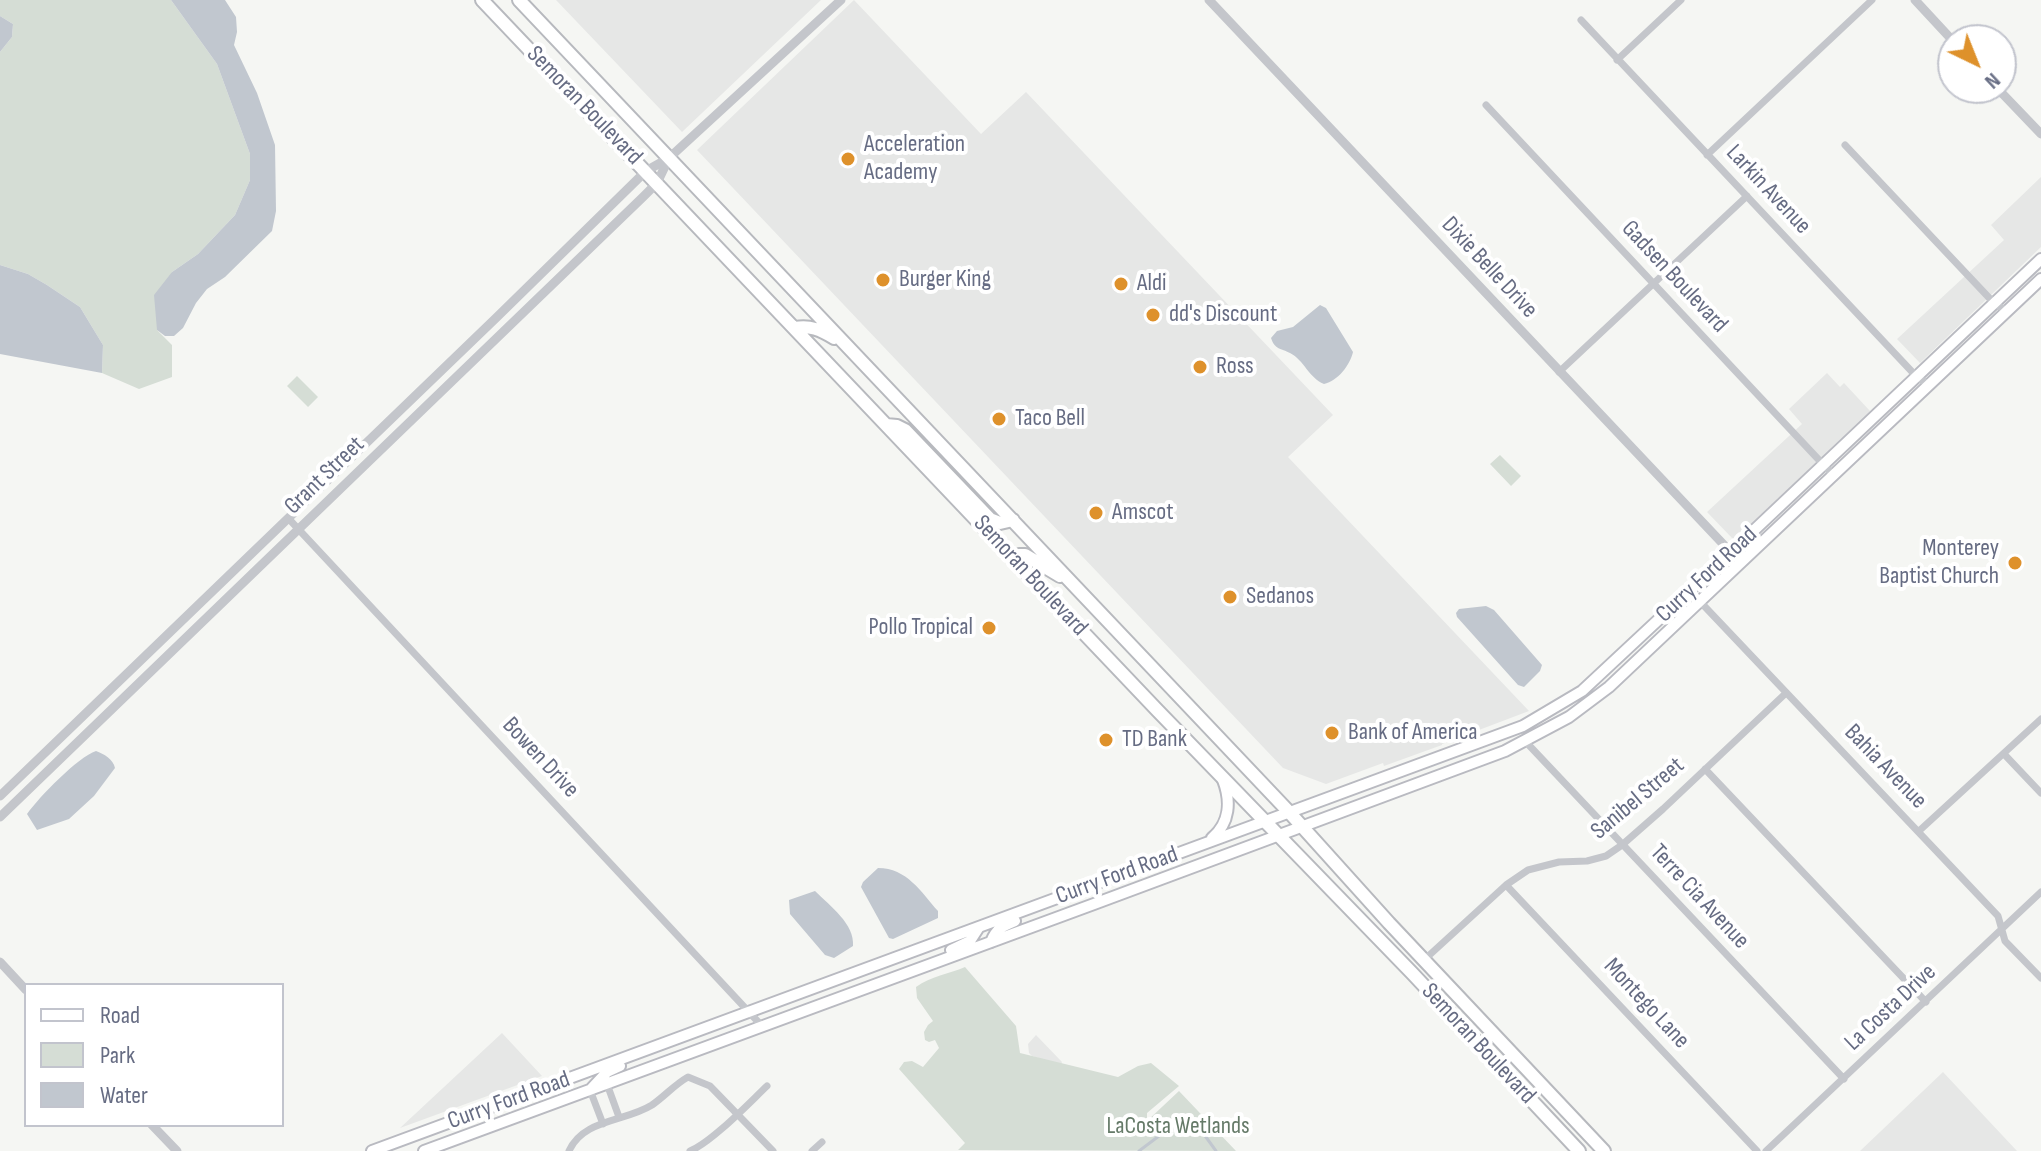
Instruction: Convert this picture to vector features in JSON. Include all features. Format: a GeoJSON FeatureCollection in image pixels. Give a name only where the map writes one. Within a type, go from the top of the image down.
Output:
{"type":"FeatureCollection","features":[{"type":"Feature","properties":{"kind":"main road","name":"Semoran Boulevard"},"geometry":{"type":"LineString","coordinates":[[482,0],[1579,1151]]}},
{"type":"Feature","properties":{"kind":"main road","name":"Semoran Boulevard"},"geometry":{"type":"LineString","coordinates":[[519,0],[1289,812],[1604,1151]]}},
{"type":"Feature","properties":{"kind":"main road","name":"Curry Ford Road"},"geometry":{"type":"LineString","coordinates":[[372,1151],[1523,726],[1582,691],[2041,259]]}},
{"type":"Feature","properties":{"kind":"main road","name":"Curry Ford Road"},"geometry":{"type":"LineString","coordinates":[[424,1151],[1279,836],[1525,741],[1569,717],[1609,687],[2041,279]]}},
{"type":"Feature","properties":{"kind":"main road"},"geometry":{"type":"LineString","coordinates":[[795,328],[804,326],[819,330],[844,343]]}},
{"type":"Feature","properties":{"kind":"main road"},"geometry":{"type":"LineString","coordinates":[[886,425],[905,430],[990,519],[1000,523],[1013,520]]}},
{"type":"Feature","properties":{"kind":"main road"},"geometry":{"type":"LineString","coordinates":[[1014,559],[1025,555],[1041,563],[1051,573],[1070,581]]}},
{"type":"Feature","properties":{"kind":"main road"},"geometry":{"type":"LineString","coordinates":[[1525,741],[1527,733],[1571,705],[1582,691]]}},
{"type":"Feature","properties":{"kind":"main road"},"geometry":{"type":"LineString","coordinates":[[1205,843],[1217,834],[1227,815],[1229,805],[1222,778]]}},
{"type":"Feature","properties":{"kind":"main road"},"geometry":{"type":"LineString","coordinates":[[991,942],[1000,927],[1074,898],[1089,887]]}},
{"type":"Feature","properties":{"kind":"main road"},"geometry":{"type":"LineString","coordinates":[[892,979],[916,962],[970,941],[979,927]]}},
{"type":"Feature","properties":{"kind":"main road"},"geometry":{"type":"LineString","coordinates":[[590,1090],[607,1072],[676,1040]]}},
{"type":"Feature","properties":{"kind":"main road"},"geometry":{"type":"LineString","coordinates":[[467,1135],[514,1110],[570,1090],[577,1085],[581,1074]]}},
{"type":"Feature","properties":{"kind":"main road"},"geometry":{"type":"LineString","coordinates":[[424,1151],[424,1141],[486,1110]]}},
{"type":"Feature","properties":{"kind":"street","name":"Grant Street"},"geometry":{"type":"LineString","coordinates":[[0,796],[646,171],[669,158],[841,0]]}},
{"type":"Feature","properties":{"kind":"street","name":"Dixie Belle Drive"},"geometry":{"type":"LineString","coordinates":[[1209,0],[1741,563]]}},
{"type":"Feature","properties":{"kind":"street"},"geometry":{"type":"LineString","coordinates":[[1617,60],[1681,0]]}},
{"type":"Feature","properties":{"kind":"street"},"geometry":{"type":"LineString","coordinates":[[1707,155],[1872,0]]}},
{"type":"Feature","properties":{"kind":"street"},"geometry":{"type":"LineString","coordinates":[[1915,0],[1937,24]]}},
{"type":"Feature","properties":{"kind":"street","name":"Larkin Avenue"},"geometry":{"type":"LineString","coordinates":[[1581,20],[1916,376],[1929,385]]}},
{"type":"Feature","properties":{"kind":"street"},"geometry":{"type":"LineString","coordinates":[[2012,104],[2041,134]]}},
{"type":"Feature","properties":{"kind":"street","name":"Gadsen Boulevard"},"geometry":{"type":"LineString","coordinates":[[1486,105],[1834,476]]}},
{"type":"Feature","properties":{"kind":"street"},"geometry":{"type":"LineString","coordinates":[[1845,145],[1994,303],[2007,311]]}},
{"type":"Feature","properties":{"kind":"street","name":"Grant Street"},"geometry":{"type":"LineString","coordinates":[[0,817],[657,183],[669,158]]}},
{"type":"Feature","properties":{"kind":"street"},"geometry":{"type":"LineString","coordinates":[[1559,372],[1747,196]]}},
{"type":"Feature","properties":{"kind":"street"},"geometry":{"type":"LineString","coordinates":[[536,280],[546,291]]}},
{"type":"Feature","properties":{"kind":"street"},"geometry":{"type":"LineString","coordinates":[[462,350],[473,361]]}},
{"type":"Feature","properties":{"kind":"street"},"geometry":{"type":"LineString","coordinates":[[379,430],[389,441]]}},
{"type":"Feature","properties":{"kind":"street"},"geometry":{"type":"LineString","coordinates":[[363,445],[374,457]]}},
{"type":"Feature","properties":{"kind":"street"},"geometry":{"type":"LineString","coordinates":[[1796,491],[1806,501]]}},
{"type":"Feature","properties":{"kind":"street","name":"Bowen Drive"},"geometry":{"type":"LineString","coordinates":[[288,518],[762,1026]]}},
{"type":"Feature","properties":{"kind":"street"},"geometry":{"type":"LineString","coordinates":[[217,587],[223,602]]}},
{"type":"Feature","properties":{"kind":"street","name":"Bahia Avenue"},"geometry":{"type":"LineString","coordinates":[[1690,591],[1998,916],[2005,941],[2041,978]]}},
{"type":"Feature","properties":{"kind":"street"},"geometry":{"type":"LineString","coordinates":[[208,595],[223,602]]}},
{"type":"Feature","properties":{"kind":"street","name":"Sanibel Street"},"geometry":{"type":"LineString","coordinates":[[1424,960],[1506,885],[1528,870],[1559,862],[1597,859],[1622,845],[1786,693]]}},
{"type":"Feature","properties":{"kind":"street"},"geometry":{"type":"LineString","coordinates":[[1919,831],[2041,719]]}},
{"type":"Feature","properties":{"kind":"street","name":"Terre Cia Avenue"},"geometry":{"type":"LineString","coordinates":[[1525,741],[1844,1079]]}},
{"type":"Feature","properties":{"kind":"street"},"geometry":{"type":"LineString","coordinates":[[2004,754],[2041,793]]}},
{"type":"Feature","properties":{"kind":"street"},"geometry":{"type":"LineString","coordinates":[[1705,769],[1926,1002]]}},
{"type":"Feature","properties":{"kind":"street","name":"Montego Lane"},"geometry":{"type":"LineString","coordinates":[[1506,885],[1757,1151]]}},
{"type":"Feature","properties":{"kind":"street","name":"La Costa Drive"},"geometry":{"type":"LineString","coordinates":[[1766,1151],[2041,892]]}},
{"type":"Feature","properties":{"kind":"street"},"geometry":{"type":"LineString","coordinates":[[0,962],[24,988]]}},
{"type":"Feature","properties":{"kind":"street"},"geometry":{"type":"LineString","coordinates":[[569,1151],[583,1133],[651,1105],[688,1077],[710,1086],[773,1151]]}},
{"type":"Feature","properties":{"kind":"street"},"geometry":{"type":"LineString","coordinates":[[607,1084],[619,1117]]}},
{"type":"Feature","properties":{"kind":"street"},"geometry":{"type":"LineString","coordinates":[[690,1151],[767,1086]]}},
{"type":"Feature","properties":{"kind":"street"},"geometry":{"type":"LineString","coordinates":[[590,1090],[603,1124]]}},
{"type":"Feature","properties":{"kind":"street"},"geometry":{"type":"LineString","coordinates":[[154,1127],[177,1151]]}},
{"type":"Feature","properties":{"kind":"street"},"geometry":{"type":"LineString","coordinates":[[812,1151],[822,1142]]}},
{"type":"Feature","properties":{"kind":"shaded area"},"geometry":{"type":"Polygon","coordinates":[[[556,0],[821,0],[682,132],[556,0]]]}},
{"type":"Feature","properties":{"kind":"shaded area"},"geometry":{"type":"Polygon","coordinates":[[[854,0],[981,134],[1026,92],[1333,415],[1288,457],[1529,711],[1384,766],[1383,763],[1326,784],[1283,768],[697,150],[854,0]]]}},
{"type":"Feature","properties":{"kind":"shaded area"},"geometry":{"type":"Polygon","coordinates":[[[2041,177],[2041,247],[1920,363],[1897,339],[2004,240],[1991,225],[2041,177]]]}},
{"type":"Feature","properties":{"kind":"shaded area"},"geometry":{"type":"Polygon","coordinates":[[[1827,373],[1840,387],[1844,383],[1870,411],[1736,538],[1732,538],[1707,512],[1802,424],[1789,409],[1827,373]]]}},
{"type":"Feature","properties":{"kind":"shaded area"},"geometry":{"type":"Polygon","coordinates":[[[502,1033],[542,1076],[400,1128],[502,1033]]]}},
{"type":"Feature","properties":{"kind":"shaded area"},"geometry":{"type":"Polygon","coordinates":[[[1036,1035],[1062,1062],[1061,1065],[1029,1053],[1028,1044],[1036,1035]]]}},
{"type":"Feature","properties":{"kind":"shaded area"},"geometry":{"type":"Polygon","coordinates":[[[1943,1072],[2017,1151],[1860,1151],[1943,1072]]]}},
{"type":"Feature","properties":{"kind":"green space"},"geometry":{"type":"Polygon","coordinates":[[[0,0],[171,0],[217,64],[250,154],[250,180],[235,215],[198,254],[172,272],[157,330],[172,345],[172,377],[139,389],[102,373],[103,345],[80,307],[28,274],[0,265],[0,52],[12,37],[13,24],[0,16],[0,0]]]}},
{"type":"Feature","properties":{"kind":"green space"},"geometry":{"type":"Polygon","coordinates":[[[297,376],[318,397],[308,407],[287,386],[297,376]]]}},
{"type":"Feature","properties":{"kind":"green space"},"geometry":{"type":"Polygon","coordinates":[[[1500,455],[1521,476],[1511,486],[1490,464],[1500,455]]]}},
{"type":"Feature","properties":{"kind":"green space","name":"LaCosta Wetlands"},"geometry":{"type":"Polygon","coordinates":[[[965,967],[1016,1026],[1020,1053],[1118,1077],[1151,1063],[1179,1086],[1147,1113],[1147,1121],[1179,1091],[1236,1151],[958,1150],[965,1143],[899,1069],[904,1062],[912,1061],[923,1067],[939,1048],[935,1040],[925,1040],[924,1032],[933,1021],[917,998],[916,987],[965,967]]]}},
{"type":"Feature","properties":{"kind":"water"},"geometry":{"type":"Polygon","coordinates":[[[171,0],[225,0],[236,17],[234,45],[257,93],[275,145],[276,211],[272,231],[225,277],[207,289],[183,328],[174,336],[165,336],[157,330],[154,295],[172,272],[198,254],[235,215],[250,180],[250,154],[217,64],[171,0]]]}},
{"type":"Feature","properties":{"kind":"water"},"geometry":{"type":"Polygon","coordinates":[[[0,16],[13,24],[12,37],[0,52],[0,16]]]}},
{"type":"Feature","properties":{"kind":"water"},"geometry":{"type":"Polygon","coordinates":[[[0,265],[28,274],[80,307],[103,345],[102,373],[0,354],[0,265]]]}},
{"type":"Feature","properties":{"kind":"water"},"geometry":{"type":"Polygon","coordinates":[[[1320,305],[1326,308],[1353,352],[1343,372],[1324,384],[1314,378],[1295,356],[1276,347],[1271,338],[1277,331],[1293,327],[1320,305]]]}},
{"type":"Feature","properties":{"kind":"water"},"geometry":{"type":"Polygon","coordinates":[[[1486,606],[1494,610],[1542,665],[1524,687],[1518,685],[1457,617],[1459,609],[1486,606]]]}},
{"type":"Feature","properties":{"kind":"water"},"geometry":{"type":"Polygon","coordinates":[[[96,751],[110,759],[115,768],[94,796],[69,819],[37,830],[27,814],[59,778],[96,751]]]}},
{"type":"Feature","properties":{"kind":"water"},"geometry":{"type":"Polygon","coordinates":[[[878,868],[897,872],[912,882],[938,911],[938,918],[893,939],[889,938],[861,887],[878,868]]]}},
{"type":"Feature","properties":{"kind":"water"},"geometry":{"type":"Polygon","coordinates":[[[815,891],[846,923],[853,938],[853,946],[834,958],[825,955],[790,914],[789,900],[815,891]]]}},
{"type":"Feature","properties":{"kind":"waterway"},"geometry":{"type":"LineString","coordinates":[[1139,1151],[1167,1130],[1184,1126],[1203,1133],[1216,1151]]}},
{"type":"Feature","properties":{"kind":"place","name":"Acceleration Academy"},"geometry":{"type":"Point","coordinates":[848,159]}},
{"type":"Feature","properties":{"kind":"place","name":"Burger King"},"geometry":{"type":"Point","coordinates":[883,280]}},
{"type":"Feature","properties":{"kind":"place","name":"Aldi"},"geometry":{"type":"Point","coordinates":[1121,284]}},
{"type":"Feature","properties":{"kind":"place","name":"dd's Discount"},"geometry":{"type":"Point","coordinates":[1153,315]}},
{"type":"Feature","properties":{"kind":"place","name":"Ross"},"geometry":{"type":"Point","coordinates":[1200,367]}},
{"type":"Feature","properties":{"kind":"place","name":"Taco Bell"},"geometry":{"type":"Point","coordinates":[999,419]}},
{"type":"Feature","properties":{"kind":"place","name":"Amscot"},"geometry":{"type":"Point","coordinates":[1096,513]}},
{"type":"Feature","properties":{"kind":"place","name":"Monterey Baptist Church"},"geometry":{"type":"Point","coordinates":[2015,563]}},
{"type":"Feature","properties":{"kind":"place","name":"Sedanos"},"geometry":{"type":"Point","coordinates":[1230,597]}},
{"type":"Feature","properties":{"kind":"place","name":"Pollo Tropical"},"geometry":{"type":"Point","coordinates":[989,628]}},
{"type":"Feature","properties":{"kind":"place","name":"Bank of America"},"geometry":{"type":"Point","coordinates":[1332,733]}},
{"type":"Feature","properties":{"kind":"place","name":"TD Bank"},"geometry":{"type":"Point","coordinates":[1106,740]}}]}
